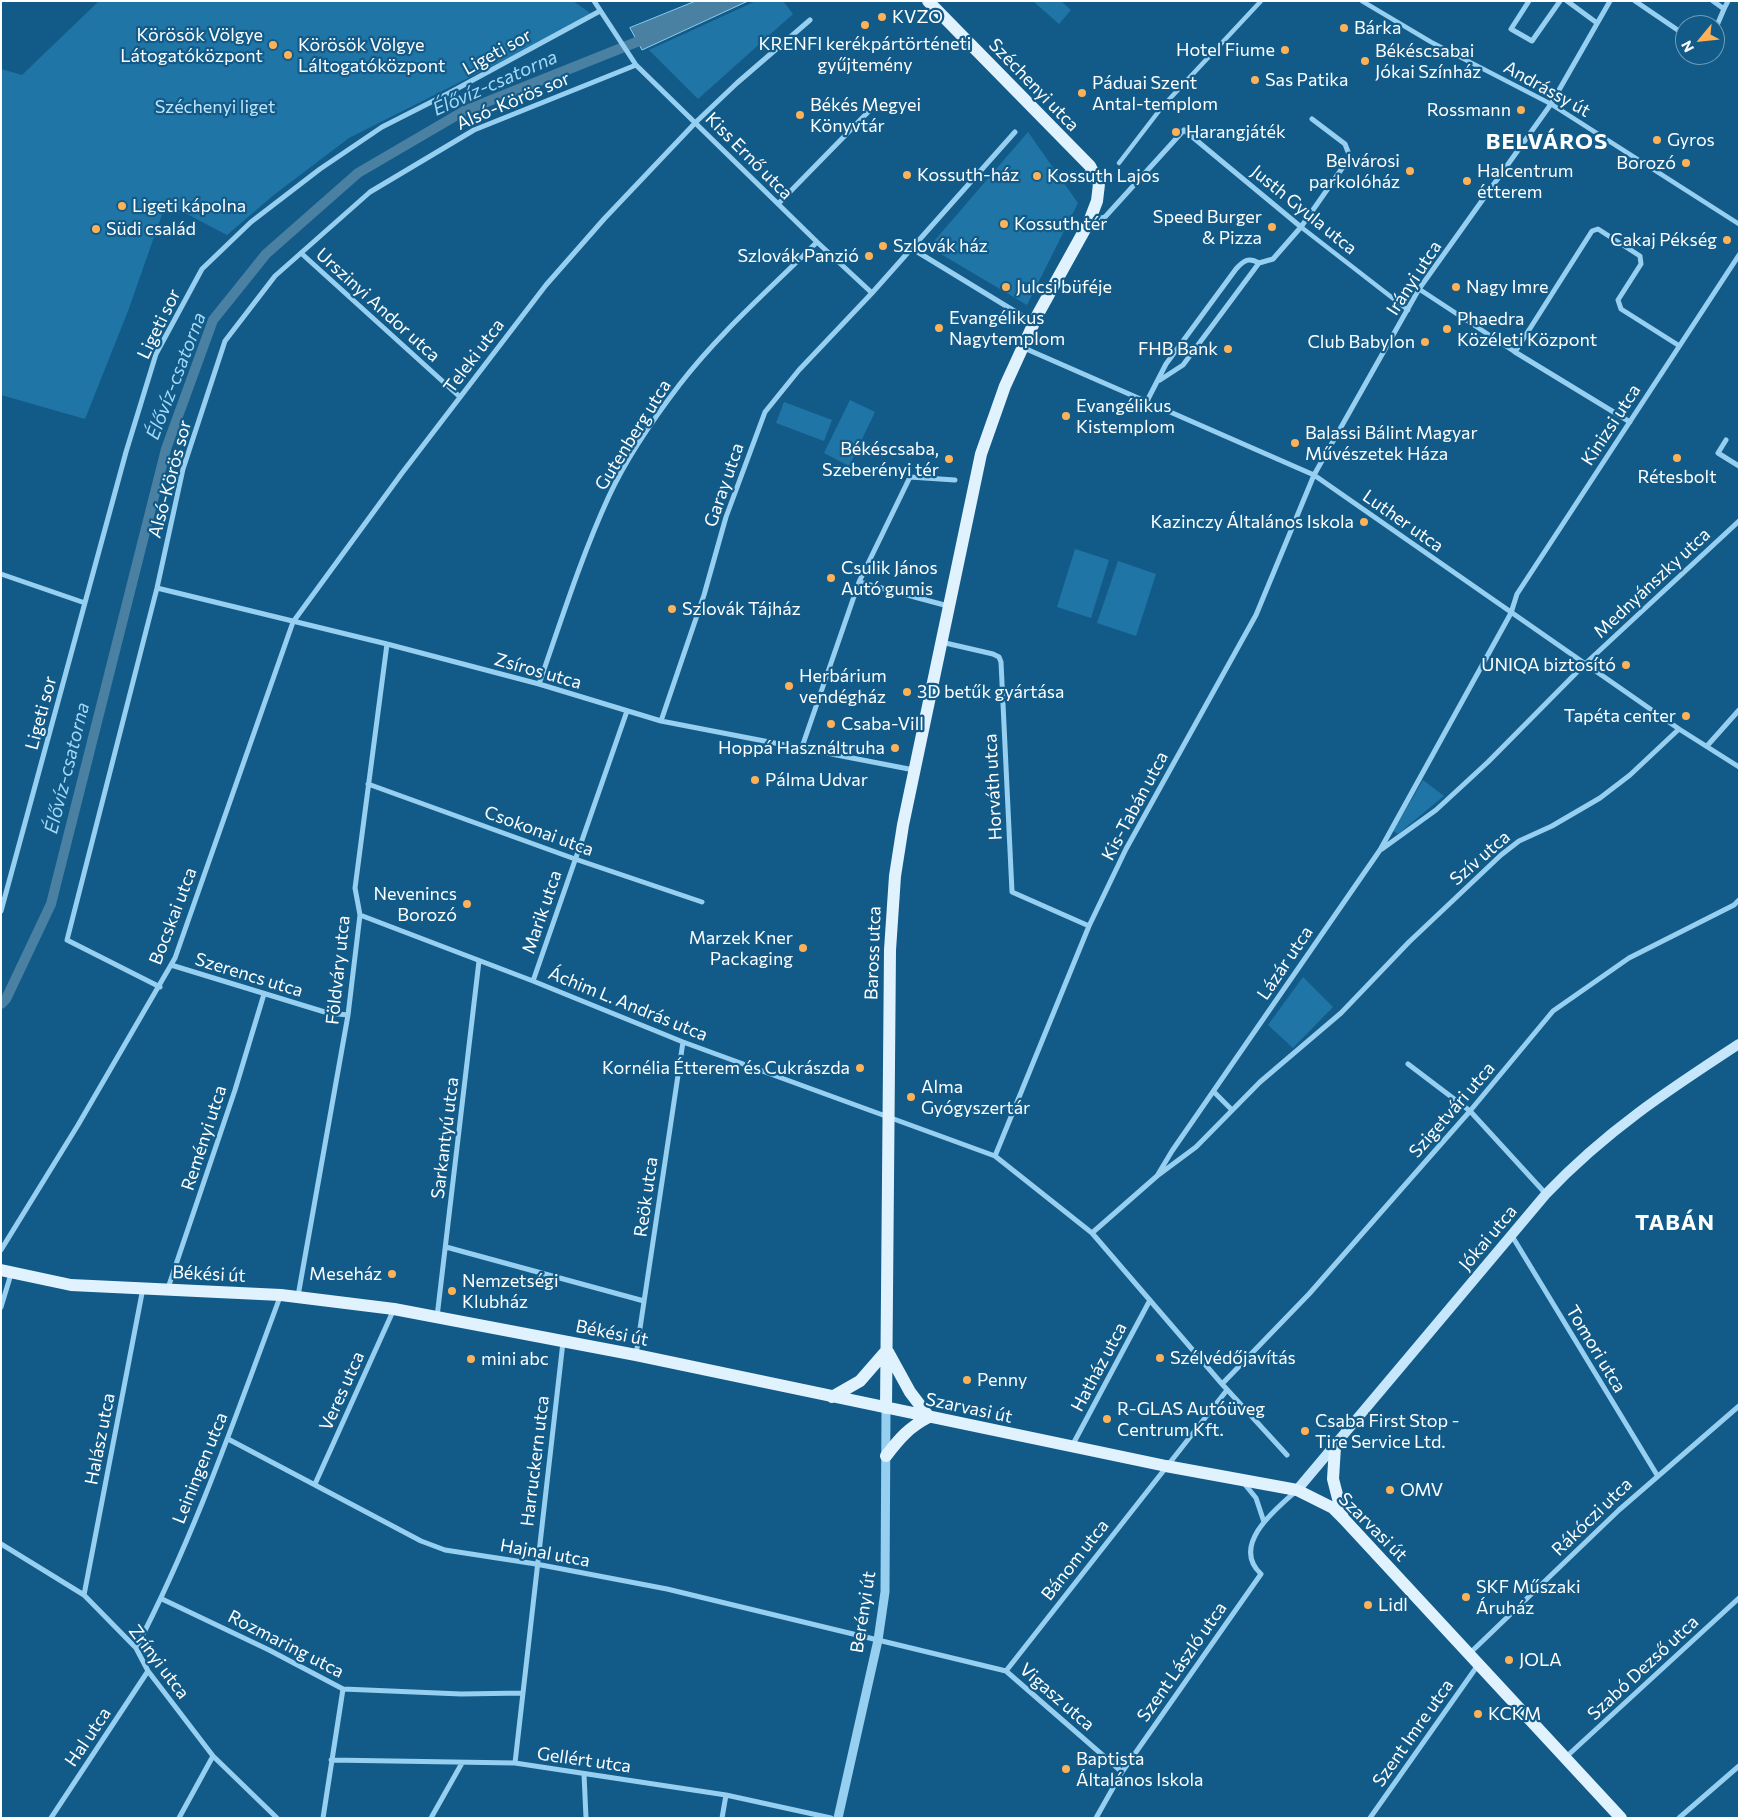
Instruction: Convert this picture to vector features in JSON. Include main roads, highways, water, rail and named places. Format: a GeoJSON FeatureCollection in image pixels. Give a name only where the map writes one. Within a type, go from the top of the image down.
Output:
{"type":"FeatureCollection","features":[{"type":"Feature","properties":{"kind":"main road","name":"Széchenyi utca"},"geometry":{"type":"LineString","coordinates":[[928,1],[1090,166],[1099,184],[1097,201],[1089,222],[1034,323],[1023,348]]}},
{"type":"Feature","properties":{"kind":"main road","name":"Baross utca"},"geometry":{"type":"LineString","coordinates":[[886,1408],[887,1116],[891,918],[895,876],[914,770],[981,454],[991,422],[1023,348]]}},
{"type":"Feature","properties":{"kind":"main road","name":"Jókai utca"},"geometry":{"type":"LineString","coordinates":[[1297,1490],[1336,1447],[1546,1194],[1570,1168],[1618,1126],[1739,1044]]}},
{"type":"Feature","properties":{"kind":"main road","name":"Békési út"},"geometry":{"type":"LineString","coordinates":[[6,1272],[71,1285],[281,1295],[394,1309],[563,1341],[886,1408]]}},
{"type":"Feature","properties":{"kind":"main road"},"geometry":{"type":"LineString","coordinates":[[832,1397],[860,1381],[886,1350],[906,1386],[929,1418],[912,1425],[904,1432],[886,1456]]}},
{"type":"Feature","properties":{"kind":"main road","name":"Szarvasi út"},"geometry":{"type":"LineString","coordinates":[[886,1408],[1166,1466],[1297,1490],[1324,1503],[1343,1518],[1621,1818]]}},
{"type":"Feature","properties":{"kind":"main road"},"geometry":{"type":"LineString","coordinates":[[1336,1447],[1333,1479],[1343,1518]]}},
{"type":"Feature","properties":{"kind":"waterway","name":"Élővíz-csatorna"},"geometry":{"type":"LineString","coordinates":[[1,1004],[6,999],[51,904],[166,449],[213,320],[266,254],[358,173],[464,111],[649,37]]}},
{"type":"Feature","properties":{"kind":"place","name":"KVZO"},"geometry":{"type":"Point","coordinates":[882,17]}},
{"type":"Feature","properties":{"kind":"place","name":"KRENFI kerékpártörténeti gyűjtemény"},"geometry":{"type":"Point","coordinates":[865,25]}},
{"type":"Feature","properties":{"kind":"place","name":"Bárka"},"geometry":{"type":"Point","coordinates":[1344,28]}},
{"type":"Feature","properties":{"kind":"place","name":"Körösök Völgye Látogatóközpont"},"geometry":{"type":"Point","coordinates":[273,45]}},
{"type":"Feature","properties":{"kind":"place","name":"Hotel Fiume"},"geometry":{"type":"Point","coordinates":[1285,50]}},
{"type":"Feature","properties":{"kind":"place","name":"Körösök Völgye Láltogatóközpont"},"geometry":{"type":"Point","coordinates":[288,55]}},
{"type":"Feature","properties":{"kind":"place","name":"Békéscsabai Jókai Színház"},"geometry":{"type":"Point","coordinates":[1365,61]}},
{"type":"Feature","properties":{"kind":"place","name":"Sas Patika"},"geometry":{"type":"Point","coordinates":[1255,80]}},
{"type":"Feature","properties":{"kind":"place","name":"Páduai Szent Antal-templom"},"geometry":{"type":"Point","coordinates":[1082,93]}},
{"type":"Feature","properties":{"kind":"place","name":"Rossmann"},"geometry":{"type":"Point","coordinates":[1521,110]}},
{"type":"Feature","properties":{"kind":"place","name":"Békés Megyei Könyvtár"},"geometry":{"type":"Point","coordinates":[800,115]}},
{"type":"Feature","properties":{"kind":"place","name":"Harangjáték"},"geometry":{"type":"Point","coordinates":[1176,132]}},
{"type":"Feature","properties":{"kind":"place","name":"Gyros"},"geometry":{"type":"Point","coordinates":[1657,140]}},
{"type":"Feature","properties":{"kind":"place","name":"Borozó"},"geometry":{"type":"Point","coordinates":[1686,163]}},
{"type":"Feature","properties":{"kind":"place","name":"Belvárosi parkolóház"},"geometry":{"type":"Point","coordinates":[1410,171]}},
{"type":"Feature","properties":{"kind":"place","name":"Kossuth-ház"},"geometry":{"type":"Point","coordinates":[907,175]}},
{"type":"Feature","properties":{"kind":"place","name":"Kossuth Lajos"},"geometry":{"type":"Point","coordinates":[1037,176]}},
{"type":"Feature","properties":{"kind":"place","name":"Halcentrum étterem"},"geometry":{"type":"Point","coordinates":[1467,181]}},
{"type":"Feature","properties":{"kind":"place","name":"Ligeti kápolna"},"geometry":{"type":"Point","coordinates":[122,206]}},
{"type":"Feature","properties":{"kind":"place","name":"Kossuth tér"},"geometry":{"type":"Point","coordinates":[1004,224]}},
{"type":"Feature","properties":{"kind":"place","name":"Speed Burger & Pizza"},"geometry":{"type":"Point","coordinates":[1272,227]}},
{"type":"Feature","properties":{"kind":"place","name":"Südi család"},"geometry":{"type":"Point","coordinates":[96,229]}},
{"type":"Feature","properties":{"kind":"place","name":"Cakaj Pékség"},"geometry":{"type":"Point","coordinates":[1727,240]}},
{"type":"Feature","properties":{"kind":"place","name":"Szlovák ház"},"geometry":{"type":"Point","coordinates":[883,246]}},
{"type":"Feature","properties":{"kind":"place","name":"Szlovák Panzió"},"geometry":{"type":"Point","coordinates":[869,256]}},
{"type":"Feature","properties":{"kind":"place","name":"Julcsi büféje"},"geometry":{"type":"Point","coordinates":[1006,287]}},
{"type":"Feature","properties":{"kind":"place","name":"Nagy Imre"},"geometry":{"type":"Point","coordinates":[1456,287]}},
{"type":"Feature","properties":{"kind":"place","name":"Evangélikus Nagytemplom"},"geometry":{"type":"Point","coordinates":[939,328]}},
{"type":"Feature","properties":{"kind":"place","name":"Phaedra Közéleti Központ"},"geometry":{"type":"Point","coordinates":[1447,329]}},
{"type":"Feature","properties":{"kind":"place","name":"Club Babylon"},"geometry":{"type":"Point","coordinates":[1425,342]}},
{"type":"Feature","properties":{"kind":"place","name":"FHB Bank"},"geometry":{"type":"Point","coordinates":[1228,349]}},
{"type":"Feature","properties":{"kind":"place","name":"Evangélikus Kistemplom"},"geometry":{"type":"Point","coordinates":[1066,416]}},
{"type":"Feature","properties":{"kind":"place","name":"Balassi Bálint Magyar Művészetek Háza"},"geometry":{"type":"Point","coordinates":[1295,443]}},
{"type":"Feature","properties":{"kind":"place","name":"Rétesbolt"},"geometry":{"type":"Point","coordinates":[1677,458]}},
{"type":"Feature","properties":{"kind":"place","name":"Békéscsaba, Szeberényi tér"},"geometry":{"type":"Point","coordinates":[949,459]}},
{"type":"Feature","properties":{"kind":"place","name":"Kazinczy Általános Iskola"},"geometry":{"type":"Point","coordinates":[1364,522]}},
{"type":"Feature","properties":{"kind":"place","name":"Csulik János Autó gumis"},"geometry":{"type":"Point","coordinates":[831,578]}},
{"type":"Feature","properties":{"kind":"place","name":"Szlovák Tájház"},"geometry":{"type":"Point","coordinates":[672,609]}},
{"type":"Feature","properties":{"kind":"place","name":"UNIQA biztosító"},"geometry":{"type":"Point","coordinates":[1626,665]}},
{"type":"Feature","properties":{"kind":"place","name":"Herbárium vendégház"},"geometry":{"type":"Point","coordinates":[789,686]}},
{"type":"Feature","properties":{"kind":"place","name":"3D betűk gyártása"},"geometry":{"type":"Point","coordinates":[907,692]}},
{"type":"Feature","properties":{"kind":"place","name":"Tapéta center"},"geometry":{"type":"Point","coordinates":[1686,716]}},
{"type":"Feature","properties":{"kind":"place","name":"Csaba-Vill"},"geometry":{"type":"Point","coordinates":[831,724]}},
{"type":"Feature","properties":{"kind":"place","name":"Hoppá Használtruha"},"geometry":{"type":"Point","coordinates":[895,748]}},
{"type":"Feature","properties":{"kind":"place","name":"Pálma Udvar"},"geometry":{"type":"Point","coordinates":[755,780]}},
{"type":"Feature","properties":{"kind":"place","name":"Nevenincs Borozó"},"geometry":{"type":"Point","coordinates":[467,904]}},
{"type":"Feature","properties":{"kind":"place","name":"Marzek Kner Packaging"},"geometry":{"type":"Point","coordinates":[803,948]}},
{"type":"Feature","properties":{"kind":"place","name":"Kornélia Étterem és Cukrászda"},"geometry":{"type":"Point","coordinates":[860,1068]}},
{"type":"Feature","properties":{"kind":"place","name":"Alma Gyógyszertár"},"geometry":{"type":"Point","coordinates":[911,1097]}},
{"type":"Feature","properties":{"kind":"place","name":"Meseház"},"geometry":{"type":"Point","coordinates":[392,1274]}},
{"type":"Feature","properties":{"kind":"place","name":"Nemzetségi Klubház"},"geometry":{"type":"Point","coordinates":[452,1291]}},
{"type":"Feature","properties":{"kind":"place","name":"Szélvédőjavítás"},"geometry":{"type":"Point","coordinates":[1160,1358]}},
{"type":"Feature","properties":{"kind":"place","name":"mini abc"},"geometry":{"type":"Point","coordinates":[471,1359]}},
{"type":"Feature","properties":{"kind":"place","name":"Penny"},"geometry":{"type":"Point","coordinates":[967,1380]}},
{"type":"Feature","properties":{"kind":"place","name":"R-GLAS Autóüveg Centrum Kft."},"geometry":{"type":"Point","coordinates":[1107,1419]}},
{"type":"Feature","properties":{"kind":"place","name":"Csaba First Stop - Tire Service Ltd."},"geometry":{"type":"Point","coordinates":[1305,1431]}},
{"type":"Feature","properties":{"kind":"place","name":"OMV"},"geometry":{"type":"Point","coordinates":[1390,1490]}},
{"type":"Feature","properties":{"kind":"place","name":"SKF Műszaki Áruház"},"geometry":{"type":"Point","coordinates":[1466,1597]}},
{"type":"Feature","properties":{"kind":"place","name":"Lidl"},"geometry":{"type":"Point","coordinates":[1368,1605]}},
{"type":"Feature","properties":{"kind":"place","name":"JOLA"},"geometry":{"type":"Point","coordinates":[1509,1660]}},
{"type":"Feature","properties":{"kind":"place","name":"KCKM"},"geometry":{"type":"Point","coordinates":[1478,1714]}},
{"type":"Feature","properties":{"kind":"place","name":"Baptista Általános Iskola"},"geometry":{"type":"Point","coordinates":[1066,1769]}},
{"type":"Feature","properties":{"kind":"district","name":"BELVÁROS"},"geometry":{"type":"Point","coordinates":[1547,142]}},
{"type":"Feature","properties":{"kind":"district","name":"TABÁN"},"geometry":{"type":"Point","coordinates":[1675,1223]}},
{"type":"Feature","properties":{"kind":"park label","name":"Széchenyi liget"},"geometry":{"type":"Point","coordinates":[215,107]}}]}
